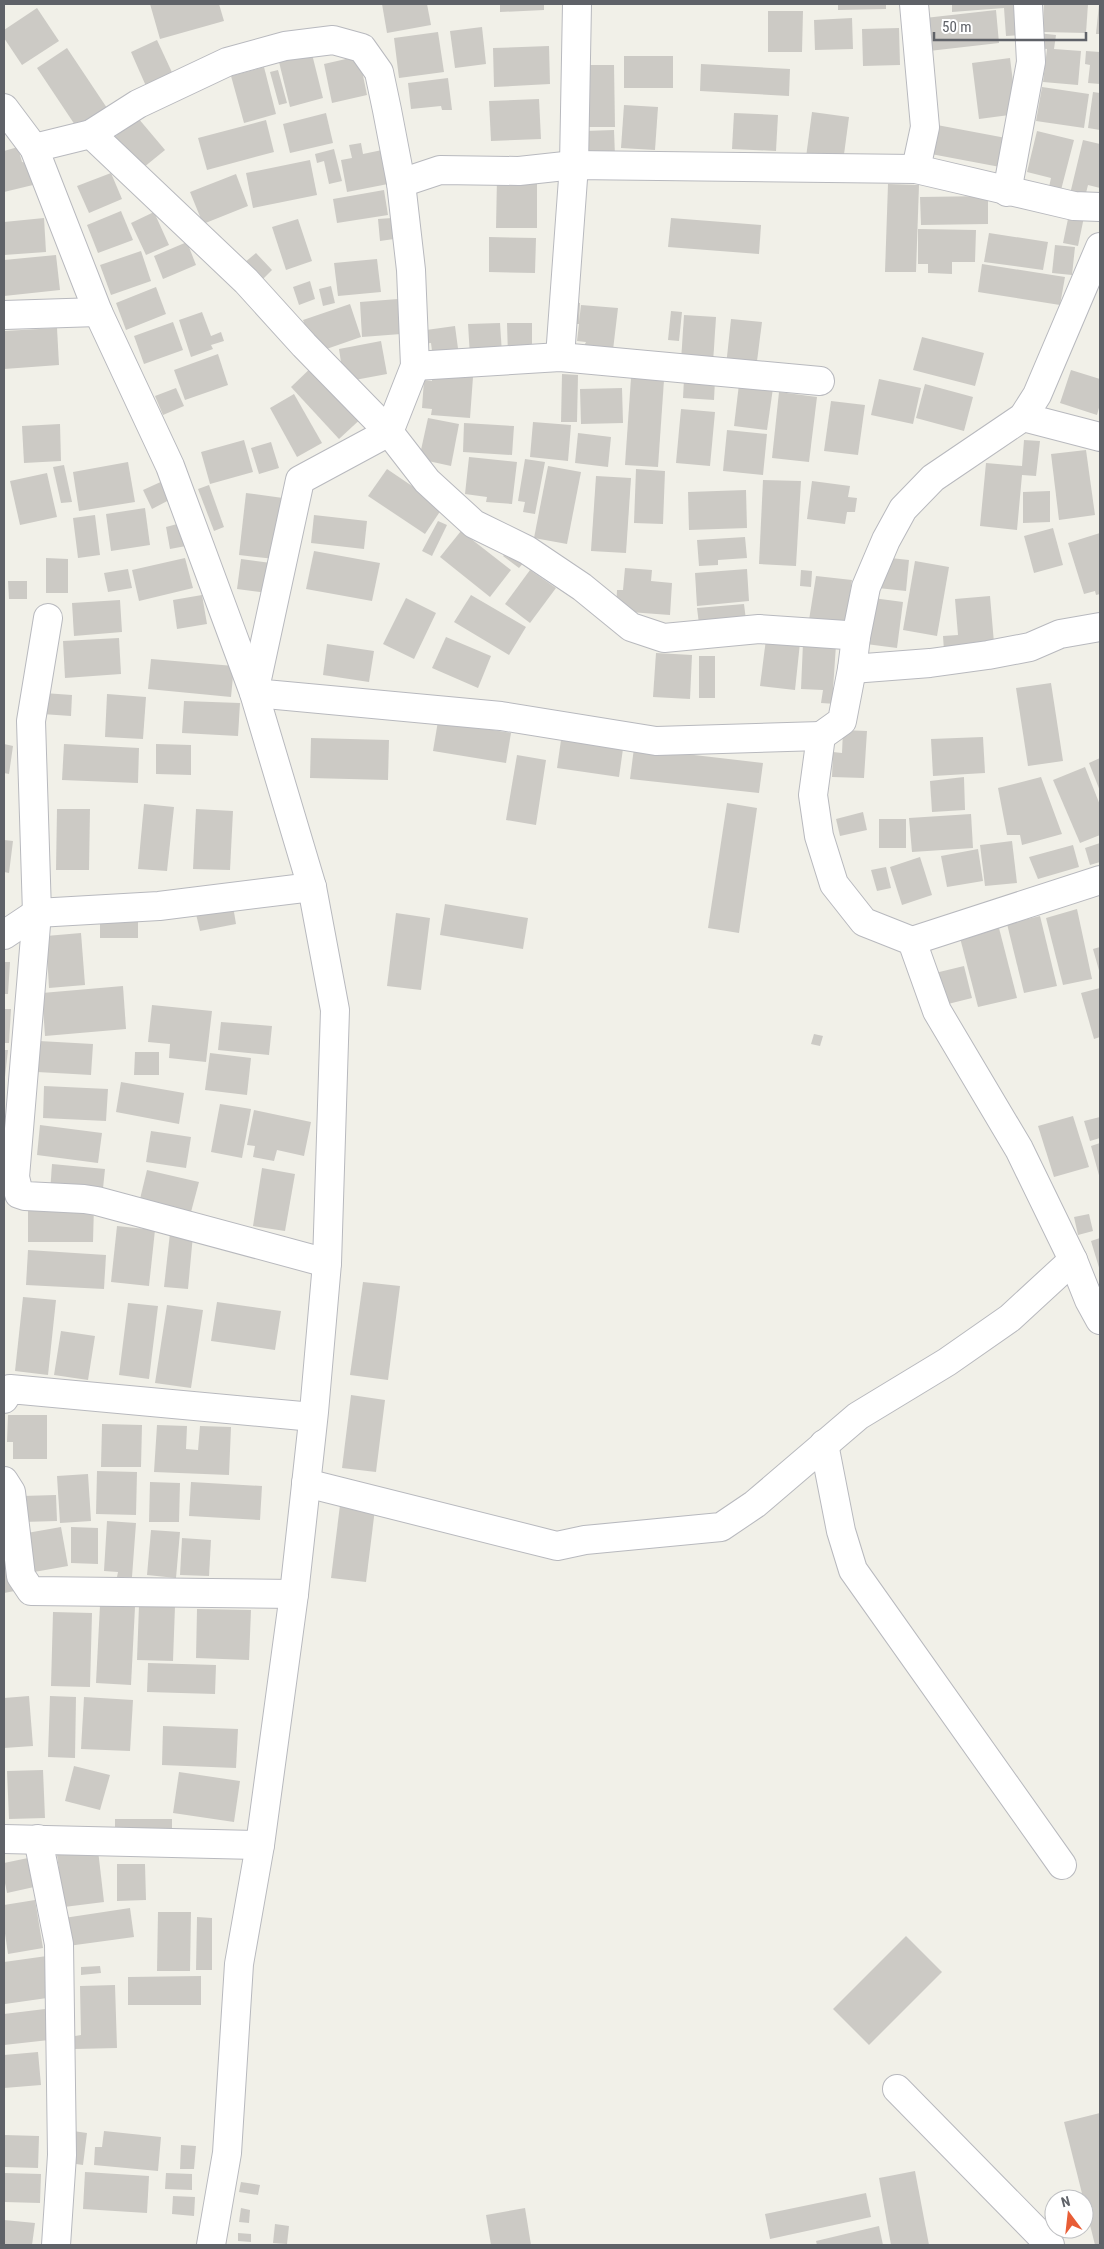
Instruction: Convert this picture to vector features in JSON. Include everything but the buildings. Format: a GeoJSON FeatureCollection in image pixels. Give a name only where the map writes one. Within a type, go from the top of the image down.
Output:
{"type":"FeatureCollection","features":[{"type":"Feature","properties":{"kind":"street"},"geometry":{"type":"LineString","coordinates":[[560,357],[574,165],[577,4]]}},
{"type":"Feature","properties":{"kind":"street"},"geometry":{"type":"LineString","coordinates":[[914,4],[925,127],[916,169]]}},
{"type":"Feature","properties":{"kind":"street"},"geometry":{"type":"LineString","coordinates":[[1007,192],[1031,62],[1028,4]]}},
{"type":"Feature","properties":{"kind":"street"},"geometry":{"type":"LineString","coordinates":[[34,148],[91,134],[138,104],[227,62],[286,46],[333,40],[362,48],[379,72],[401,183],[411,270],[415,366],[390,432],[300,480],[254,693]]}},
{"type":"Feature","properties":{"kind":"street"},"geometry":{"type":"LineString","coordinates":[[4,108],[34,148],[98,312],[170,466],[254,693],[312,887],[335,1010],[327,1263],[313,1417],[294,1594],[260,1844],[239,1964],[227,2153],[211,2245]]}},
{"type":"Feature","properties":{"kind":"street"},"geometry":{"type":"LineString","coordinates":[[91,134],[246,281],[304,345],[390,432],[427,481],[474,524],[528,550],[582,587],[631,627],[664,638],[759,629],[856,637]]}},
{"type":"Feature","properties":{"kind":"street"},"geometry":{"type":"LineString","coordinates":[[401,183],[440,170],[518,171],[574,165],[916,169],[1007,192],[1074,206],[1100,206]]}},
{"type":"Feature","properties":{"kind":"street"},"geometry":{"type":"LineString","coordinates":[[254,693],[501,716],[656,741],[821,736],[842,721],[866,587],[886,540],[903,509],[933,478],[1023,417],[1037,395],[1100,247]]}},
{"type":"Feature","properties":{"kind":"street"},"geometry":{"type":"LineString","coordinates":[[4,315],[98,312]]}},
{"type":"Feature","properties":{"kind":"street"},"geometry":{"type":"LineString","coordinates":[[415,366],[560,357],[820,380]]}},
{"type":"Feature","properties":{"kind":"street"},"geometry":{"type":"LineString","coordinates":[[1023,417],[1100,436]]}},
{"type":"Feature","properties":{"kind":"street"},"geometry":{"type":"LineString","coordinates":[[48,618],[31,721],[37,913],[15,1177],[19,1194],[24,1196],[97,1201],[327,1263]]}},
{"type":"Feature","properties":{"kind":"street"},"geometry":{"type":"LineString","coordinates":[[852,669],[930,663],[988,655],[1030,647],[1060,634],[1100,627]]}},
{"type":"Feature","properties":{"kind":"street"},"geometry":{"type":"LineString","coordinates":[[821,736],[813,795],[819,836],[834,884],[864,922],[912,941],[1100,880]]}},
{"type":"Feature","properties":{"kind":"street"},"geometry":{"type":"LineString","coordinates":[[4,935],[37,913],[159,906],[312,887]]}},
{"type":"Feature","properties":{"kind":"street"},"geometry":{"type":"LineString","coordinates":[[912,941],[937,1011],[1019,1149],[1097,1306]]}},
{"type":"Feature","properties":{"kind":"street"},"geometry":{"type":"LineString","coordinates":[[306,1483],[558,1546],[585,1540],[720,1527],[755,1504],[858,1416],[947,1362],[1010,1318],[1073,1260]]}},
{"type":"Feature","properties":{"kind":"street"},"geometry":{"type":"LineString","coordinates":[[4,1399],[10,1389],[313,1417]]}},
{"type":"Feature","properties":{"kind":"street"},"geometry":{"type":"LineString","coordinates":[[824,1444],[841,1531],[852,1570],[1062,1865]]}},
{"type":"Feature","properties":{"kind":"street"},"geometry":{"type":"LineString","coordinates":[[4,1481],[11,1492],[21,1576],[31,1591],[294,1594]]}},
{"type":"Feature","properties":{"kind":"street"},"geometry":{"type":"LineString","coordinates":[[4,1839],[260,1844]]}},
{"type":"Feature","properties":{"kind":"street"},"geometry":{"type":"LineString","coordinates":[[38,1839],[59,1944],[62,2155],[56,2245]]}},
{"type":"Feature","properties":{"kind":"street"},"geometry":{"type":"LineString","coordinates":[[897,2089],[1050,2245]]}}]}
